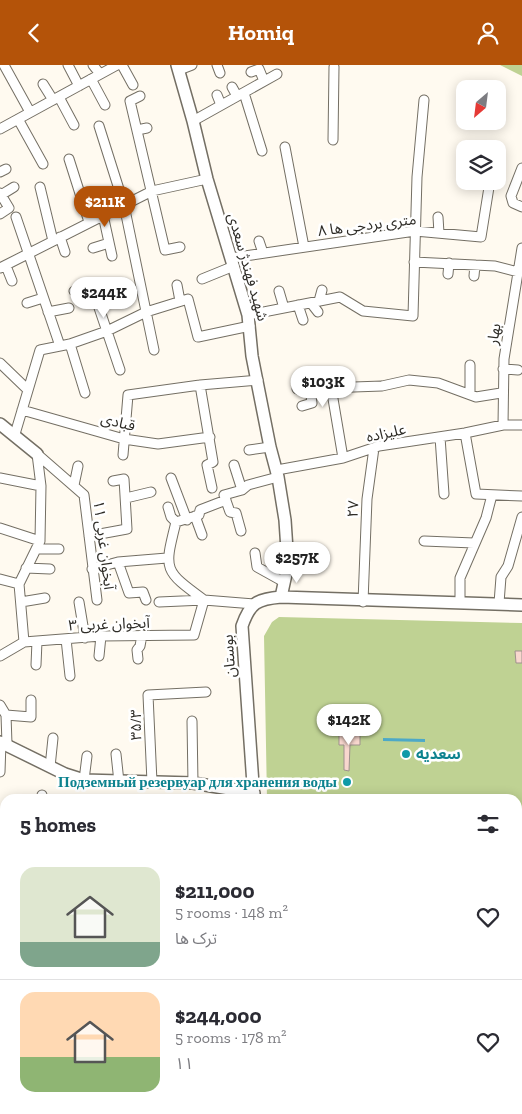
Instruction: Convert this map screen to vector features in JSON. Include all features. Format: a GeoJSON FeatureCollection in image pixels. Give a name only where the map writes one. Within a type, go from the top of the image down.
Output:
{"type":"FeatureCollection","features":[{"type":"Feature","properties":{"kind":"street"},"geometry":{"type":"LineString","coordinates":[[4,65],[30,113]]}},
{"type":"Feature","properties":{"kind":"street"},"geometry":{"type":"LineString","coordinates":[[68,65],[79,86]]}},
{"type":"Feature","properties":{"kind":"street"},"geometry":{"type":"LineString","coordinates":[[93,65],[104,105]]}},
{"type":"Feature","properties":{"kind":"street"},"geometry":{"type":"LineString","coordinates":[[1,125],[30,113],[117,65]]}},
{"type":"Feature","properties":{"kind":"street"},"geometry":{"type":"LineString","coordinates":[[122,65],[133,85]]}},
{"type":"Feature","properties":{"kind":"street"},"geometry":{"type":"LineString","coordinates":[[178,68],[192,65]]}},
{"type":"Feature","properties":{"kind":"street"},"geometry":{"type":"LineString","coordinates":[[333,140],[334,67]]}},
{"type":"Feature","properties":{"kind":"street","name":"شهید فهندژ سعدی"},"geometry":{"type":"LineString","coordinates":[[178,68],[194,121],[207,179],[249,320],[252,356],[277,474],[288,565],[281,597]]}},
{"type":"Feature","properties":{"kind":"street"},"geometry":{"type":"LineString","coordinates":[[251,72],[259,69],[264,81]]}},
{"type":"Feature","properties":{"kind":"street"},"geometry":{"type":"LineString","coordinates":[[194,121],[277,75]]}},
{"type":"Feature","properties":{"kind":"street"},"geometry":{"type":"LineString","coordinates":[[43,84],[56,98],[74,125]]}},
{"type":"Feature","properties":{"kind":"street"},"geometry":{"type":"LineString","coordinates":[[232,87],[241,94],[262,151]]}},
{"type":"Feature","properties":{"kind":"street"},"geometry":{"type":"LineString","coordinates":[[217,95],[221,105]]}},
{"type":"Feature","properties":{"kind":"street"},"geometry":{"type":"LineString","coordinates":[[140,96],[130,101],[135,136],[146,150],[152,191],[165,250],[180,247]]}},
{"type":"Feature","properties":{"kind":"street"},"geometry":{"type":"LineString","coordinates":[[176,285],[184,300],[198,337],[284,308],[340,297],[363,311],[413,316],[417,177],[424,100]]}},
{"type":"Feature","properties":{"kind":"street"},"geometry":{"type":"LineString","coordinates":[[18,119],[43,164]]}},
{"type":"Feature","properties":{"kind":"street"},"geometry":{"type":"LineString","coordinates":[[99,126],[124,205],[154,350]]}},
{"type":"Feature","properties":{"kind":"street"},"geometry":{"type":"LineString","coordinates":[[135,136],[147,128]]}},
{"type":"Feature","properties":{"kind":"street"},"geometry":{"type":"LineString","coordinates":[[285,147],[304,247]]}},
{"type":"Feature","properties":{"kind":"street"},"geometry":{"type":"LineString","coordinates":[[69,159],[90,222]]}},
{"type":"Feature","properties":{"kind":"street"},"geometry":{"type":"LineString","coordinates":[[521,173],[511,200],[522,207]]}},
{"type":"Feature","properties":{"kind":"street"},"geometry":{"type":"LineString","coordinates":[[12,281],[2,267],[152,191],[207,179]]}},
{"type":"Feature","properties":{"kind":"street"},"geometry":{"type":"LineString","coordinates":[[0,214],[9,208],[0,194],[14,187]]}},
{"type":"Feature","properties":{"kind":"street"},"geometry":{"type":"LineString","coordinates":[[40,187],[57,239],[65,252]]}},
{"type":"Feature","properties":{"kind":"street","name":"۸ متری بردجی ها"},"geometry":{"type":"LineString","coordinates":[[202,279],[232,262],[263,253],[415,231],[481,237],[489,190]]}},
{"type":"Feature","properties":{"kind":"street"},"geometry":{"type":"LineString","coordinates":[[157,213],[166,211]]}},
{"type":"Feature","properties":{"kind":"street"},"geometry":{"type":"LineString","coordinates":[[103,215],[112,255]]}},
{"type":"Feature","properties":{"kind":"street"},"geometry":{"type":"LineString","coordinates":[[16,217],[60,346]]}},
{"type":"Feature","properties":{"kind":"street"},"geometry":{"type":"LineString","coordinates":[[438,217],[439,233]]}},
{"type":"Feature","properties":{"kind":"street"},"geometry":{"type":"LineString","coordinates":[[259,241],[263,253]]}},
{"type":"Feature","properties":{"kind":"street"},"geometry":{"type":"LineString","coordinates":[[93,249],[109,243]]}},
{"type":"Feature","properties":{"kind":"street","name":"بهار"},"geometry":{"type":"LineString","coordinates":[[503,425],[503,369],[522,248]]}},
{"type":"Feature","properties":{"kind":"street"},"geometry":{"type":"LineString","coordinates":[[414,261],[495,266],[518,272]]}},
{"type":"Feature","properties":{"kind":"street"},"geometry":{"type":"LineString","coordinates":[[448,274],[449,263]]}},
{"type":"Feature","properties":{"kind":"street"},"geometry":{"type":"LineString","coordinates":[[474,276],[475,265]]}},
{"type":"Feature","properties":{"kind":"street"},"geometry":{"type":"LineString","coordinates":[[74,291],[107,283]]}},
{"type":"Feature","properties":{"kind":"street"},"geometry":{"type":"LineString","coordinates":[[92,287],[120,370]]}},
{"type":"Feature","properties":{"kind":"street"},"geometry":{"type":"LineString","coordinates":[[318,312],[315,302],[322,290]]}},
{"type":"Feature","properties":{"kind":"street"},"geometry":{"type":"LineString","coordinates":[[279,291],[284,308]]}},
{"type":"Feature","properties":{"kind":"street"},"geometry":{"type":"LineString","coordinates":[[27,303],[43,298]]}},
{"type":"Feature","properties":{"kind":"street"},"geometry":{"type":"LineString","coordinates":[[15,434],[40,350],[70,344],[107,331],[146,312],[184,300]]}},
{"type":"Feature","properties":{"kind":"street"},"geometry":{"type":"LineString","coordinates":[[298,305],[303,319]]}},
{"type":"Feature","properties":{"kind":"street"},"geometry":{"type":"LineString","coordinates":[[48,312],[70,308]]}},
{"type":"Feature","properties":{"kind":"street"},"geometry":{"type":"LineString","coordinates":[[70,344],[85,393]]}},
{"type":"Feature","properties":{"kind":"street"},"geometry":{"type":"LineString","coordinates":[[0,363],[28,390]]}},
{"type":"Feature","properties":{"kind":"street"},"geometry":{"type":"LineString","coordinates":[[470,365],[470,394]]}},
{"type":"Feature","properties":{"kind":"street"},"geometry":{"type":"LineString","coordinates":[[503,369],[518,370]]}},
{"type":"Feature","properties":{"kind":"street"},"geometry":{"type":"LineString","coordinates":[[332,373],[331,387],[343,458]]}},
{"type":"Feature","properties":{"kind":"street"},"geometry":{"type":"LineString","coordinates":[[123,455],[128,395],[200,385],[258,380]]}},
{"type":"Feature","properties":{"kind":"street"},"geometry":{"type":"LineString","coordinates":[[297,389],[382,386],[409,380],[438,383],[476,397],[502,393]]}},
{"type":"Feature","properties":{"kind":"street"},"geometry":{"type":"LineString","coordinates":[[200,385],[213,462],[207,465],[212,487]]}},
{"type":"Feature","properties":{"kind":"street"},"geometry":{"type":"LineString","coordinates":[[302,406],[312,403],[310,388]]}},
{"type":"Feature","properties":{"kind":"street","name":"قبادی"},"geometry":{"type":"LineString","coordinates":[[22,410],[150,448],[210,437]]}},
{"type":"Feature","properties":{"kind":"street"},"geometry":{"type":"LineString","coordinates":[[0,424],[15,434],[37,454],[41,486],[38,545],[19,584],[24,642],[0,656]]}},
{"type":"Feature","properties":{"kind":"street","name":"علیزاده"},"geometry":{"type":"LineString","coordinates":[[176,522],[199,515],[200,510],[225,497],[242,491],[248,485],[277,474],[343,458],[374,448],[503,425],[522,425]]}},
{"type":"Feature","properties":{"kind":"street"},"geometry":{"type":"LineString","coordinates":[[465,433],[476,494],[522,496]]}},
{"type":"Feature","properties":{"kind":"street"},"geometry":{"type":"LineString","coordinates":[[440,437],[444,494]]}},
{"type":"Feature","properties":{"kind":"street"},"geometry":{"type":"LineString","coordinates":[[249,450],[270,447]]}},
{"type":"Feature","properties":{"kind":"street","name":"۲۷"},"geometry":{"type":"LineString","coordinates":[[363,602],[367,499],[374,448]]}},
{"type":"Feature","properties":{"kind":"street","name":"آبخوان غربی ۱۱"},"geometry":{"type":"LineString","coordinates":[[37,454],[84,495],[97,600]]}},
{"type":"Feature","properties":{"kind":"street"},"geometry":{"type":"LineString","coordinates":[[234,465],[242,491]]}},
{"type":"Feature","properties":{"kind":"street"},"geometry":{"type":"LineString","coordinates":[[74,485],[78,466]]}},
{"type":"Feature","properties":{"kind":"street"},"geometry":{"type":"LineString","coordinates":[[0,478],[41,486]]}},
{"type":"Feature","properties":{"kind":"street"},"geometry":{"type":"LineString","coordinates":[[171,478],[191,518],[202,535]]}},
{"type":"Feature","properties":{"kind":"street"},"geometry":{"type":"LineString","coordinates":[[89,536],[127,529],[124,479],[113,481]]}},
{"type":"Feature","properties":{"kind":"street"},"geometry":{"type":"LineString","coordinates":[[126,498],[151,492]]}},
{"type":"Feature","properties":{"kind":"street"},"geometry":{"type":"LineString","coordinates":[[460,603],[460,578],[486,518],[492,495]]}},
{"type":"Feature","properties":{"kind":"street"},"geometry":{"type":"LineString","coordinates":[[225,497],[230,512],[236,513],[241,531]]}},
{"type":"Feature","properties":{"kind":"street"},"geometry":{"type":"LineString","coordinates":[[168,507],[171,517],[176,522],[167,558],[170,569],[183,585],[204,600]]}},
{"type":"Feature","properties":{"kind":"street"},"geometry":{"type":"LineString","coordinates":[[499,603],[501,577],[518,544],[522,517]]}},
{"type":"Feature","properties":{"kind":"street"},"geometry":{"type":"LineString","coordinates":[[0,528],[38,545],[59,549]]}},
{"type":"Feature","properties":{"kind":"street"},"geometry":{"type":"LineString","coordinates":[[424,541],[474,543]]}},
{"type":"Feature","properties":{"kind":"street"},"geometry":{"type":"LineString","coordinates":[[254,553],[257,567],[284,582]]}},
{"type":"Feature","properties":{"kind":"street"},"geometry":{"type":"LineString","coordinates":[[92,569],[118,562],[167,558]]}},
{"type":"Feature","properties":{"kind":"street"},"geometry":{"type":"LineString","coordinates":[[118,562],[129,593],[143,592],[146,600]]}},
{"type":"Feature","properties":{"kind":"street"},"geometry":{"type":"LineString","coordinates":[[26,569],[50,569]]}},
{"type":"Feature","properties":{"kind":"street"},"geometry":{"type":"LineString","coordinates":[[0,579],[19,584]]}},
{"type":"Feature","properties":{"kind":"street"},"geometry":{"type":"LineString","coordinates":[[159,602],[204,600],[254,604],[265,599],[281,597],[363,602],[499,603],[522,605]]}},
{"type":"Feature","properties":{"kind":"street"},"geometry":{"type":"LineString","coordinates":[[21,602],[45,598]]}},
{"type":"Feature","properties":{"kind":"street","name":"آبخوان غربی ۳"},"geometry":{"type":"LineString","coordinates":[[24,642],[101,636],[194,635],[204,600]]}},
{"type":"Feature","properties":{"kind":"street"},"geometry":{"type":"LineString","coordinates":[[80,602],[85,638]]}},
{"type":"Feature","properties":{"kind":"street","name":"بوستان"},"geometry":{"type":"LineString","coordinates":[[254,604],[247,611],[242,626],[254,794]]}},
{"type":"Feature","properties":{"kind":"street"},"geometry":{"type":"LineString","coordinates":[[138,659],[137,650],[140,646],[142,635]]}},
{"type":"Feature","properties":{"kind":"street"},"geometry":{"type":"LineString","coordinates":[[99,656],[101,636]]}},
{"type":"Feature","properties":{"kind":"street"},"geometry":{"type":"LineString","coordinates":[[66,639],[70,676]]}},
{"type":"Feature","properties":{"kind":"street"},"geometry":{"type":"LineString","coordinates":[[36,665],[37,641]]}},
{"type":"Feature","properties":{"kind":"street","name":"۳۵/۳"},"geometry":{"type":"LineString","coordinates":[[152,782],[148,695],[206,692]]}},
{"type":"Feature","properties":{"kind":"street"},"geometry":{"type":"LineString","coordinates":[[6,715],[31,717],[31,699]]}},
{"type":"Feature","properties":{"kind":"street"},"geometry":{"type":"LineString","coordinates":[[0,705],[6,715],[0,772]]}},
{"type":"Feature","properties":{"kind":"street"},"geometry":{"type":"LineString","coordinates":[[192,721],[193,783]]}},
{"type":"Feature","properties":{"kind":"street"},"geometry":{"type":"LineString","coordinates":[[50,767],[53,738]]}},
{"type":"Feature","properties":{"kind":"street"},"geometry":{"type":"LineString","coordinates":[[3,743],[50,767],[84,780],[193,783],[245,794]]}},
{"type":"Feature","properties":{"kind":"street"},"geometry":{"type":"LineString","coordinates":[[116,754],[119,782]]}},
{"type":"Feature","properties":{"kind":"street"},"geometry":{"type":"LineString","coordinates":[[84,780],[87,756]]}},
{"type":"Feature","properties":{"kind":"green space"},"geometry":{"type":"Polygon","coordinates":[[[500,65],[522,65],[522,76],[500,65]]]}},
{"type":"Feature","properties":{"kind":"green space"},"geometry":{"type":"Polygon","coordinates":[[[279,617],[522,623],[522,794],[267,794],[264,636],[272,622],[279,617]]]}},
{"type":"Feature","properties":{"kind":"water"},"geometry":{"type":"Polygon","coordinates":[[[383,738],[425,739],[425,742],[383,741],[383,738]]]}},
{"type":"Feature","properties":{"kind":"building"},"geometry":{"type":"Polygon","coordinates":[[[515,651],[522,651],[522,663],[516,663],[515,651]]]}},
{"type":"Feature","properties":{"kind":"building"},"geometry":{"type":"Polygon","coordinates":[[[339,733],[360,733],[360,745],[350,745],[349,771],[344,770],[344,745],[339,745],[339,733]]]}},
{"type":"Feature","properties":{"kind":"place","name":"سعدیه"},"geometry":{"type":"Point","coordinates":[406,754]}},
{"type":"Feature","properties":{"kind":"place","name":"Подземный резервуар для хранения воды"},"geometry":{"type":"Point","coordinates":[347,782]}}]}
